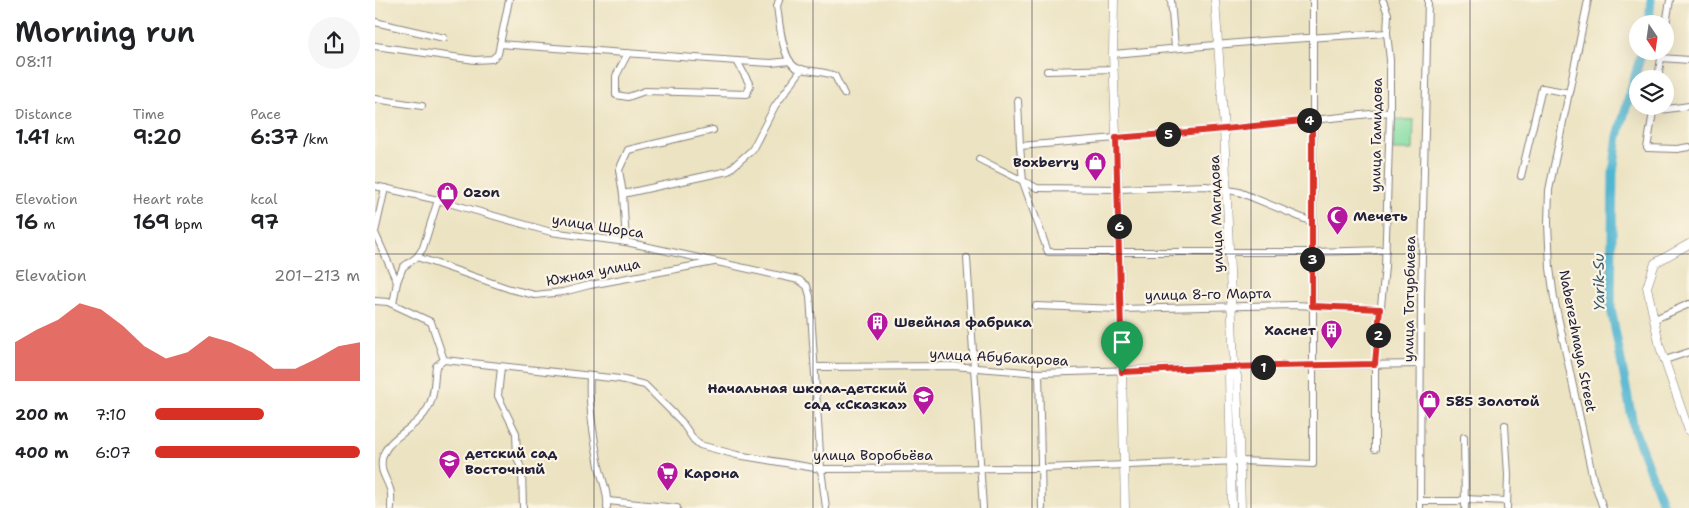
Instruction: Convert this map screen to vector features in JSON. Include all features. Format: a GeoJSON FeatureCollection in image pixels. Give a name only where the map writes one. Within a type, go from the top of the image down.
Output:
{"type":"FeatureCollection","features":[{"type":"Feature","properties":{"kind":"main road"},"geometry":{"type":"LineString","coordinates":[[1114,0],[1113,54],[1125,508]]}},
{"type":"Feature","properties":{"kind":"main road","name":"улица Магидова"},"geometry":{"type":"LineString","coordinates":[[1215,0],[1225,129],[1231,306],[1234,367],[1237,376],[1241,508]]}},
{"type":"Feature","properties":{"kind":"main road"},"geometry":{"type":"LineString","coordinates":[[1689,244],[1655,263],[1647,287],[1660,347],[1689,431]]}},
{"type":"Feature","properties":{"kind":"main road","name":"улица Магидова"},"geometry":{"type":"LineString","coordinates":[[1232,508],[1229,376],[1234,367]]}},
{"type":"Feature","properties":{"kind":"street"},"geometry":{"type":"LineString","coordinates":[[375,46],[475,60],[494,58],[498,54],[509,0]]}},
{"type":"Feature","properties":{"kind":"street"},"geometry":{"type":"LineString","coordinates":[[779,0],[777,6],[783,45],[790,61],[797,68],[826,72],[835,76],[843,94]]}},
{"type":"Feature","properties":{"kind":"street"},"geometry":{"type":"LineString","coordinates":[[1171,0],[1175,48]]}},
{"type":"Feature","properties":{"kind":"street"},"geometry":{"type":"LineString","coordinates":[[1312,366],[1313,0]]}},
{"type":"Feature","properties":{"kind":"street","name":"улица Тотурбиева"},"geometry":{"type":"LineString","coordinates":[[1420,505],[1420,364],[1428,0]]}},
{"type":"Feature","properties":{"kind":"street","name":"Naberezhnaya Street"},"geometry":{"type":"LineString","coordinates":[[1589,0],[1549,190],[1548,224],[1550,268],[1554,298],[1593,479],[1603,508]]}},
{"type":"Feature","properties":{"kind":"street"},"geometry":{"type":"LineString","coordinates":[[1667,15],[1669,0]]}},
{"type":"Feature","properties":{"kind":"street","name":"улица Гамидова"},"geometry":{"type":"LineString","coordinates":[[1375,449],[1375,364],[1386,250],[1390,112],[1388,14],[1383,2]]}},
{"type":"Feature","properties":{"kind":"street"},"geometry":{"type":"LineString","coordinates":[[375,22],[444,38]]}},
{"type":"Feature","properties":{"kind":"street"},"geometry":{"type":"LineString","coordinates":[[1113,54],[1387,33]]}},
{"type":"Feature","properties":{"kind":"street"},"geometry":{"type":"LineString","coordinates":[[500,44],[737,62],[771,63],[790,61]]}},
{"type":"Feature","properties":{"kind":"street"},"geometry":{"type":"LineString","coordinates":[[627,53],[616,76],[616,95],[628,97],[645,91],[747,94],[749,85],[737,62]]}},
{"type":"Feature","properties":{"kind":"street"},"geometry":{"type":"LineString","coordinates":[[1674,57],[1689,60]]}},
{"type":"Feature","properties":{"kind":"street"},"geometry":{"type":"LineString","coordinates":[[623,194],[728,171],[752,150],[775,106],[802,69]]}},
{"type":"Feature","properties":{"kind":"street"},"geometry":{"type":"LineString","coordinates":[[1047,71],[1114,69]]}},
{"type":"Feature","properties":{"kind":"street"},"geometry":{"type":"LineString","coordinates":[[1521,176],[1542,88],[1570,93]]}},
{"type":"Feature","properties":{"kind":"street"},"geometry":{"type":"LineString","coordinates":[[375,99],[422,106]]}},
{"type":"Feature","properties":{"kind":"street"},"geometry":{"type":"LineString","coordinates":[[1018,101],[1019,146],[1023,182],[1049,252],[1312,252],[1386,250]]}},
{"type":"Feature","properties":{"kind":"street"},"geometry":{"type":"LineString","coordinates":[[1674,107],[1689,106]]}},
{"type":"Feature","properties":{"kind":"street"},"geometry":{"type":"LineString","coordinates":[[1019,146],[1225,129],[1390,112]]}},
{"type":"Feature","properties":{"kind":"street"},"geometry":{"type":"LineString","coordinates":[[1652,115],[1647,148],[1677,149],[1689,147]]}},
{"type":"Feature","properties":{"kind":"street"},"geometry":{"type":"LineString","coordinates":[[626,242],[623,194],[619,170],[628,150],[713,130]]}},
{"type":"Feature","properties":{"kind":"street"},"geometry":{"type":"LineString","coordinates":[[979,160],[1037,188],[1118,189],[1206,186],[1239,192],[1312,222]]}},
{"type":"Feature","properties":{"kind":"street","name":"улица Щорса"},"geometry":{"type":"LineString","coordinates":[[375,186],[438,200],[551,232],[626,242],[799,280],[807,286],[811,296],[816,367]]}},
{"type":"Feature","properties":{"kind":"street"},"geometry":{"type":"LineString","coordinates":[[385,188],[375,232],[397,282]]}},
{"type":"Feature","properties":{"kind":"street"},"geometry":{"type":"LineString","coordinates":[[393,304],[397,282],[403,267],[417,257],[423,248],[438,200]]}},
{"type":"Feature","properties":{"kind":"street","name":"Южная улица"},"geometry":{"type":"LineString","coordinates":[[417,257],[510,289],[535,295],[563,292],[599,283],[718,262]]}},
{"type":"Feature","properties":{"kind":"street"},"geometry":{"type":"LineString","coordinates":[[967,258],[983,508]]}},
{"type":"Feature","properties":{"kind":"street"},"geometry":{"type":"LineString","coordinates":[[375,301],[388,302],[431,322],[444,360],[436,366],[433,398],[425,414],[413,427],[388,445],[385,451],[381,470],[391,490],[391,508]]}},
{"type":"Feature","properties":{"kind":"street"},"geometry":{"type":"LineString","coordinates":[[1655,319],[1689,304]]}},
{"type":"Feature","properties":{"kind":"street","name":"улица 8-го Марта"},"geometry":{"type":"LineString","coordinates":[[1036,306],[1120,309],[1294,305],[1380,309]]}},
{"type":"Feature","properties":{"kind":"street"},"geometry":{"type":"LineString","coordinates":[[1665,360],[1689,352]]}},
{"type":"Feature","properties":{"kind":"street","name":"улица Воробьёва"},"geometry":{"type":"LineString","coordinates":[[444,360],[620,378],[645,386],[681,421],[700,444],[737,455],[821,469],[1042,468],[1240,461],[1313,464],[1312,366]]}},
{"type":"Feature","properties":{"kind":"street","name":"улица Абубакарова"},"geometry":{"type":"LineString","coordinates":[[816,367],[953,366],[1039,373],[1420,364]]}},
{"type":"Feature","properties":{"kind":"street"},"geometry":{"type":"LineString","coordinates":[[501,367],[498,396],[515,433],[517,457],[522,470],[523,508]]}},
{"type":"Feature","properties":{"kind":"street"},"geometry":{"type":"LineString","coordinates":[[816,367],[821,469],[826,508]]}},
{"type":"Feature","properties":{"kind":"street"},"geometry":{"type":"LineString","coordinates":[[1039,373],[1042,508]]}},
{"type":"Feature","properties":{"kind":"street"},"geometry":{"type":"LineString","coordinates":[[590,376],[589,389],[597,452],[608,505],[677,508]]}},
{"type":"Feature","properties":{"kind":"street"},"geometry":{"type":"LineString","coordinates":[[1420,505],[1465,499],[1507,504],[1505,426]]}},
{"type":"Feature","properties":{"kind":"street"},"geometry":{"type":"LineString","coordinates":[[1464,437],[1465,508]]}},
{"type":"Feature","properties":{"kind":"green space"},"geometry":{"type":"Polygon","coordinates":[[[1394,119],[1414,120],[1413,150],[1393,150],[1394,119]]]}},
{"type":"Feature","properties":{"kind":"waterway","name":"Yarik-Su"},"geometry":{"type":"LineString","coordinates":[[1650,15],[1651,0]]}},
{"type":"Feature","properties":{"kind":"waterway","name":"Yarik-Su"},"geometry":{"type":"LineString","coordinates":[[1639,60],[1618,136],[1613,173],[1611,308],[1634,429],[1664,508]]}},
{"type":"Feature","properties":{"kind":"place","name":"Boxberry"},"geometry":{"type":"Point","coordinates":[1095,181]}},
{"type":"Feature","properties":{"kind":"place","name":"Ozon"},"geometry":{"type":"Point","coordinates":[447,211]}},
{"type":"Feature","properties":{"kind":"place","name":"Мечеть"},"geometry":{"type":"Point","coordinates":[1337,235]}},
{"type":"Feature","properties":{"kind":"place","name":"Швейная фабрика"},"geometry":{"type":"Point","coordinates":[878,341]}},
{"type":"Feature","properties":{"kind":"place","name":"Хаснет"},"geometry":{"type":"Point","coordinates":[1332,349]}},
{"type":"Feature","properties":{"kind":"place","name":"Начальная школа-детский сад «Сказка»"},"geometry":{"type":"Point","coordinates":[923,415]}},
{"type":"Feature","properties":{"kind":"place","name":"585 Золотой"},"geometry":{"type":"Point","coordinates":[1430,420]}},
{"type":"Feature","properties":{"kind":"place","name":"детский сад Восточный"},"geometry":{"type":"Point","coordinates":[449,480]}},
{"type":"Feature","properties":{"kind":"place","name":"Карона"},"geometry":{"type":"Point","coordinates":[668,492]}},
{"type":"Feature","properties":{"kind":"route"},"geometry":{"type":"LineString","coordinates":[[1312,120],[1312,306],[1380,309],[1375,364],[1225,367],[1122,372],[1116,138],[1312,120]]}}]}
